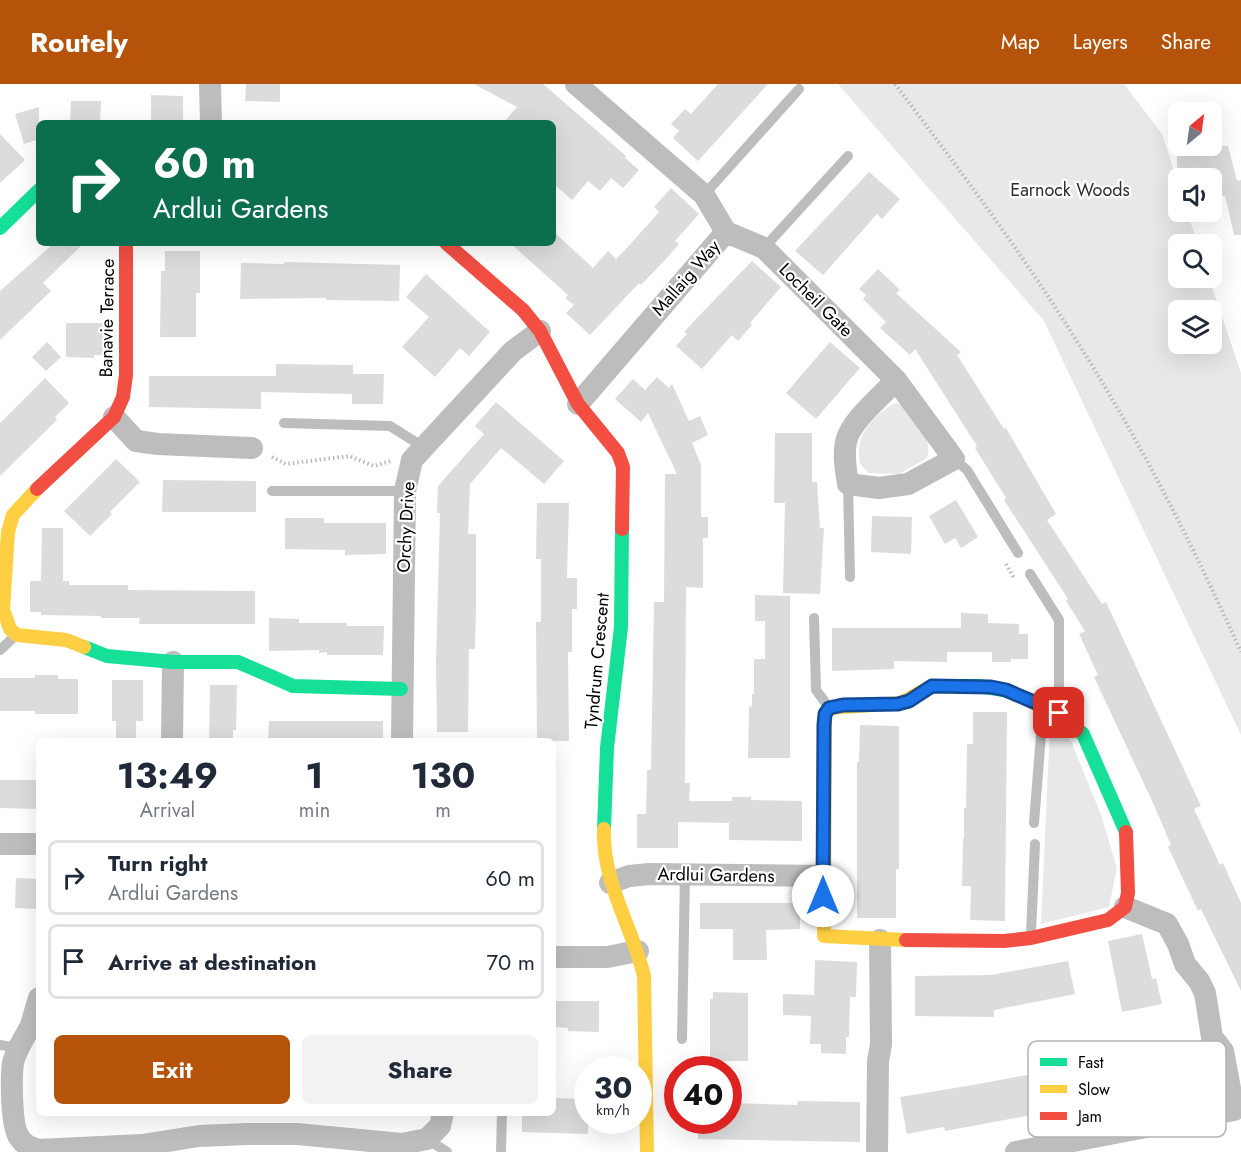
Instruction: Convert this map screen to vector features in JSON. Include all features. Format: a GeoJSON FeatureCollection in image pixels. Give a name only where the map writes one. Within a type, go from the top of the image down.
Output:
{"type":"FeatureCollection","features":[{"type":"Feature","properties":{"kind":"street"},"geometry":{"type":"LineString","coordinates":[[210,84],[211,120]]}},
{"type":"Feature","properties":{"kind":"street","name":"Mallaig Way"},"geometry":{"type":"LineString","coordinates":[[576,84],[704,195],[726,231],[578,404]]}},
{"type":"Feature","properties":{"kind":"street"},"geometry":{"type":"LineString","coordinates":[[0,228],[36,193]]}},
{"type":"Feature","properties":{"kind":"street","name":"Locheil Gate"},"geometry":{"type":"LineString","coordinates":[[726,231],[764,248],[896,380],[954,459]]}},
{"type":"Feature","properties":{"kind":"street","name":"Banavie Terrace"},"geometry":{"type":"LineString","coordinates":[[17,635],[10,629],[3,609],[8,532],[13,515],[29,496],[114,417],[123,397],[126,375],[126,246]]}},
{"type":"Feature","properties":{"kind":"street","name":"Tyndrum Crescent"},"geometry":{"type":"LineString","coordinates":[[449,246],[523,310],[540,330],[578,404],[614,447],[623,467],[621,627],[607,748],[603,848],[610,883],[638,951],[644,976],[650,1148]]}},
{"type":"Feature","properties":{"kind":"street","name":"Orchy Drive"},"geometry":{"type":"LineString","coordinates":[[402,738],[405,491],[418,454],[513,351],[540,330]]}},
{"type":"Feature","properties":{"kind":"street"},"geometry":{"type":"LineString","coordinates":[[896,380],[853,426],[846,440],[845,461],[848,484],[879,488],[908,484],[954,459]]}},
{"type":"Feature","properties":{"kind":"street"},"geometry":{"type":"LineString","coordinates":[[114,417],[136,441],[252,448]]}},
{"type":"Feature","properties":{"kind":"street"},"geometry":{"type":"LineString","coordinates":[[17,635],[66,640],[107,656],[173,662],[238,662],[293,686],[401,688]]}},
{"type":"Feature","properties":{"kind":"street"},"geometry":{"type":"LineString","coordinates":[[172,738],[173,662]]}},
{"type":"Feature","properties":{"kind":"street"},"geometry":{"type":"LineString","coordinates":[[932,686],[991,687],[1006,690],[1043,707],[1059,713],[1083,734],[1123,821],[1128,837],[1128,893],[1125,907],[1108,920],[1031,938],[1004,941],[824,936],[824,725],[825,714],[829,708],[843,705],[898,704],[909,701],[932,686]]}},
{"type":"Feature","properties":{"kind":"street"},"geometry":{"type":"LineString","coordinates":[[0,844],[36,844]]}},
{"type":"Feature","properties":{"kind":"street","name":"Ardlui Gardens"},"geometry":{"type":"LineString","coordinates":[[610,883],[629,876],[649,874],[823,876]]}},
{"type":"Feature","properties":{"kind":"street"},"geometry":{"type":"LineString","coordinates":[[1125,907],[1167,924],[1178,944],[1185,964],[1199,981],[1205,993],[1212,1037],[1215,1041]]}},
{"type":"Feature","properties":{"kind":"street"},"geometry":{"type":"LineString","coordinates":[[877,1152],[878,1061],[881,1044],[880,939]]}},
{"type":"Feature","properties":{"kind":"street"},"geometry":{"type":"LineString","coordinates":[[556,957],[607,957],[638,951]]}},
{"type":"Feature","properties":{"kind":"street"},"geometry":{"type":"LineString","coordinates":[[36,1008],[30,1027],[9,1047],[13,1063],[17,1136],[26,1145],[38,1150],[142,1145],[199,1136],[247,1134],[297,1134],[402,1144],[427,1139],[440,1126],[442,1116]]}},
{"type":"Feature","properties":{"kind":"street"},"geometry":{"type":"LineString","coordinates":[[1226,1068],[1234,1110],[1226,1112]]}},
{"type":"Feature","properties":{"kind":"street"},"geometry":{"type":"LineString","coordinates":[[1016,1152],[1094,1137]]}},
{"type":"Feature","properties":{"kind":"lane"},"geometry":{"type":"LineString","coordinates":[[704,195],[799,89]]}},
{"type":"Feature","properties":{"kind":"lane"},"geometry":{"type":"LineString","coordinates":[[764,248],[848,156]]}},
{"type":"Feature","properties":{"kind":"lane"},"geometry":{"type":"LineString","coordinates":[[284,423],[390,426],[418,454]]}},
{"type":"Feature","properties":{"kind":"lane"},"geometry":{"type":"LineString","coordinates":[[954,459],[967,470],[1018,552]]}},
{"type":"Feature","properties":{"kind":"lane"},"geometry":{"type":"LineString","coordinates":[[848,484],[850,577]]}},
{"type":"Feature","properties":{"kind":"lane"},"geometry":{"type":"LineString","coordinates":[[272,491],[405,491]]}},
{"type":"Feature","properties":{"kind":"lane"},"geometry":{"type":"LineString","coordinates":[[1030,574],[1059,620],[1059,713]]}},
{"type":"Feature","properties":{"kind":"lane"},"geometry":{"type":"LineString","coordinates":[[814,618],[816,690],[829,708]]}},
{"type":"Feature","properties":{"kind":"lane"},"geometry":{"type":"LineString","coordinates":[[0,650],[17,635]]}},
{"type":"Feature","properties":{"kind":"lane"},"geometry":{"type":"LineString","coordinates":[[1034,824],[1043,707]]}},
{"type":"Feature","properties":{"kind":"lane"},"geometry":{"type":"LineString","coordinates":[[1031,938],[1035,844]]}},
{"type":"Feature","properties":{"kind":"lane"},"geometry":{"type":"LineString","coordinates":[[682,1039],[685,874]]}},
{"type":"Feature","properties":{"kind":"lane"},"geometry":{"type":"LineString","coordinates":[[501,1152],[502,1116]]}},
{"type":"Feature","properties":{"kind":"lane"},"geometry":{"type":"LineString","coordinates":[[427,1139],[447,1152]]}},
{"type":"Feature","properties":{"kind":"path"},"geometry":{"type":"LineString","coordinates":[[895,84],[984,202],[1072,332],[1134,438],[1216,596],[1241,652]]}},
{"type":"Feature","properties":{"kind":"path"},"geometry":{"type":"LineString","coordinates":[[252,448],[286,464],[349,456],[374,466],[418,454]]}},
{"type":"Feature","properties":{"kind":"path"},"geometry":{"type":"LineString","coordinates":[[1000,555],[1018,586]]}},
{"type":"Feature","properties":{"kind":"green space","name":"Earnock Woods"},"geometry":{"type":"Polygon","coordinates":[[[838,84],[1124,84],[1162,134],[1173,168],[1168,168],[1168,222],[1190,222],[1195,234],[1168,234],[1168,288],[1212,288],[1216,300],[1168,300],[1168,354],[1222,354],[1222,317],[1241,373],[1241,735],[1044,321],[838,84]]]}},
{"type":"Feature","properties":{"kind":"green space"},"geometry":{"type":"Polygon","coordinates":[[[896,403],[902,405],[922,430],[928,443],[927,458],[899,474],[868,473],[860,464],[861,439],[875,418],[896,403]]]}},
{"type":"Feature","properties":{"kind":"green space"},"geometry":{"type":"Polygon","coordinates":[[[1050,726],[1071,741],[1101,815],[1117,868],[1109,907],[1041,924],[1050,726]]]}},
{"type":"Feature","properties":{"kind":"building"},"geometry":{"type":"Polygon","coordinates":[[[246,84],[280,84],[280,102],[245,101],[246,84]]]}},
{"type":"Feature","properties":{"kind":"building"},"geometry":{"type":"Polygon","coordinates":[[[474,84],[543,84],[639,170],[623,188],[611,178],[600,191],[588,181],[572,200],[556,186],[556,120],[506,120],[517,107],[474,84]]]}},
{"type":"Feature","properties":{"kind":"building"},"geometry":{"type":"Polygon","coordinates":[[[718,84],[768,84],[698,161],[673,138],[679,131],[671,124],[685,109],[691,114],[718,84]]]}},
{"type":"Feature","properties":{"kind":"building"},"geometry":{"type":"Polygon","coordinates":[[[151,95],[183,96],[183,120],[151,120],[151,95]]]}},
{"type":"Feature","properties":{"kind":"building"},"geometry":{"type":"Polygon","coordinates":[[[71,101],[101,101],[100,120],[70,120],[71,101]]]}},
{"type":"Feature","properties":{"kind":"building"},"geometry":{"type":"Polygon","coordinates":[[[39,107],[39,120],[36,120],[36,140],[24,144],[15,114],[39,107]]]}},
{"type":"Feature","properties":{"kind":"building"},"geometry":{"type":"Polygon","coordinates":[[[0,134],[25,160],[0,183],[0,134]]]}},
{"type":"Feature","properties":{"kind":"building"},"geometry":{"type":"Polygon","coordinates":[[[1222,146],[1228,146],[1237,181],[1241,180],[1241,235],[1234,235],[1225,196],[1222,196],[1222,168],[1177,168],[1177,156],[1222,156],[1222,146]]]}},
{"type":"Feature","properties":{"kind":"building"},"geometry":{"type":"Polygon","coordinates":[[[869,172],[900,199],[882,219],[877,214],[823,275],[795,251],[869,172]]]}},
{"type":"Feature","properties":{"kind":"building"},"geometry":{"type":"Polygon","coordinates":[[[671,188],[699,214],[675,241],[679,244],[666,259],[641,285],[639,283],[590,335],[566,313],[574,305],[565,298],[568,295],[513,246],[556,246],[556,234],[593,268],[608,251],[616,259],[625,250],[659,212],[654,207],[671,188]]]}},
{"type":"Feature","properties":{"kind":"building"},"geometry":{"type":"Polygon","coordinates":[[[51,246],[81,246],[43,283],[51,291],[0,340],[0,291],[51,246]]]}},
{"type":"Feature","properties":{"kind":"building"},"geometry":{"type":"Polygon","coordinates":[[[165,251],[200,251],[200,293],[196,293],[196,337],[160,337],[161,271],[165,271],[165,251]]]}},
{"type":"Feature","properties":{"kind":"building"},"geometry":{"type":"Polygon","coordinates":[[[752,261],[781,287],[750,323],[752,325],[738,341],[732,335],[702,369],[676,346],[687,334],[684,332],[752,261]]]}},
{"type":"Feature","properties":{"kind":"building"},"geometry":{"type":"Polygon","coordinates":[[[284,262],[400,265],[399,301],[326,300],[326,298],[240,299],[241,263],[284,264],[284,262]]]}},
{"type":"Feature","properties":{"kind":"building"},"geometry":{"type":"Polygon","coordinates":[[[878,269],[900,290],[896,293],[961,352],[957,355],[1004,429],[1006,428],[1056,514],[1047,520],[1102,604],[1106,602],[1201,806],[1194,809],[1241,903],[1241,991],[1201,909],[1198,911],[1168,847],[1171,845],[1154,805],[1094,677],[1098,675],[1079,634],[1085,631],[1066,601],[1068,599],[1004,500],[1006,498],[975,448],[977,446],[915,349],[910,355],[880,328],[886,322],[863,299],[866,295],[859,289],[878,269]]]}},
{"type":"Feature","properties":{"kind":"building"},"geometry":{"type":"Polygon","coordinates":[[[426,274],[490,332],[469,356],[460,348],[435,377],[402,347],[429,317],[406,297],[426,274]]]}},
{"type":"Feature","properties":{"kind":"building"},"geometry":{"type":"Polygon","coordinates":[[[66,323],[107,323],[106,355],[94,355],[94,358],[66,357],[66,323]]]}},
{"type":"Feature","properties":{"kind":"building"},"geometry":{"type":"Polygon","coordinates":[[[47,342],[61,357],[46,371],[32,357],[47,342]]]}},
{"type":"Feature","properties":{"kind":"building"},"geometry":{"type":"Polygon","coordinates":[[[830,342],[860,368],[816,419],[786,393],[830,342]]]}},
{"type":"Feature","properties":{"kind":"building"},"geometry":{"type":"Polygon","coordinates":[[[276,364],[353,365],[353,374],[384,374],[383,404],[352,404],[352,394],[261,392],[261,409],[149,407],[149,376],[276,376],[276,364]]]}},
{"type":"Feature","properties":{"kind":"building"},"geometry":{"type":"Polygon","coordinates":[[[657,377],[669,388],[672,384],[689,421],[700,416],[708,435],[692,443],[701,465],[701,517],[708,517],[708,538],[703,538],[703,588],[686,587],[685,783],[690,783],[689,801],[732,801],[732,797],[751,797],[751,800],[802,801],[802,841],[729,840],[729,823],[678,822],[678,848],[637,848],[637,814],[646,814],[647,770],[651,770],[654,602],[664,602],[665,474],[677,474],[648,413],[641,422],[615,399],[633,379],[645,390],[657,377]]]}},
{"type":"Feature","properties":{"kind":"building"},"geometry":{"type":"Polygon","coordinates":[[[45,378],[69,403],[55,417],[57,420],[0,476],[0,423],[45,378]]]}},
{"type":"Feature","properties":{"kind":"building"},"geometry":{"type":"Polygon","coordinates":[[[496,402],[564,461],[544,484],[501,448],[470,484],[468,534],[476,534],[476,608],[475,649],[469,649],[468,732],[437,732],[436,661],[440,513],[437,513],[438,486],[484,434],[475,426],[496,402]]]}},
{"type":"Feature","properties":{"kind":"building"},"geometry":{"type":"Polygon","coordinates":[[[775,433],[812,433],[812,482],[817,482],[820,528],[824,528],[820,594],[783,593],[785,503],[774,503],[775,433]]]}},
{"type":"Feature","properties":{"kind":"building"},"geometry":{"type":"Polygon","coordinates":[[[116,459],[140,482],[90,536],[64,511],[116,459]]]}},
{"type":"Feature","properties":{"kind":"building"},"geometry":{"type":"Polygon","coordinates":[[[163,480],[256,481],[256,512],[162,512],[163,480]]]}},
{"type":"Feature","properties":{"kind":"building"},"geometry":{"type":"Polygon","coordinates":[[[956,500],[978,537],[961,548],[955,538],[945,544],[929,516],[956,500]]]}},
{"type":"Feature","properties":{"kind":"building"},"geometry":{"type":"Polygon","coordinates":[[[537,503],[569,503],[567,578],[577,578],[577,609],[572,609],[572,652],[568,652],[569,741],[537,738],[536,622],[541,622],[541,559],[536,559],[537,503]]]}},
{"type":"Feature","properties":{"kind":"building"},"geometry":{"type":"Polygon","coordinates":[[[872,516],[912,517],[911,554],[871,552],[872,516]]]}},
{"type":"Feature","properties":{"kind":"building"},"geometry":{"type":"Polygon","coordinates":[[[285,518],[324,518],[324,523],[386,523],[386,554],[345,555],[345,550],[285,549],[285,518]]]}},
{"type":"Feature","properties":{"kind":"building"},"geometry":{"type":"Polygon","coordinates":[[[42,528],[63,528],[63,581],[69,581],[69,585],[128,585],[128,590],[255,591],[255,624],[139,624],[140,618],[41,615],[41,612],[30,612],[30,581],[41,581],[42,528]]]}},
{"type":"Feature","properties":{"kind":"building"},"geometry":{"type":"Polygon","coordinates":[[[755,595],[790,596],[790,758],[748,758],[749,707],[752,706],[752,694],[754,694],[754,659],[765,659],[765,621],[755,621],[755,595]]]}},
{"type":"Feature","properties":{"kind":"building"},"geometry":{"type":"Polygon","coordinates":[[[961,613],[988,614],[988,623],[1019,624],[1019,634],[1028,634],[1028,659],[992,662],[992,652],[947,652],[947,662],[894,661],[894,669],[832,671],[832,628],[961,628],[961,613]]]}},
{"type":"Feature","properties":{"kind":"building"},"geometry":{"type":"Polygon","coordinates":[[[269,618],[299,619],[299,623],[384,626],[383,655],[327,655],[327,652],[319,653],[319,650],[269,651],[269,618]]]}},
{"type":"Feature","properties":{"kind":"building"},"geometry":{"type":"Polygon","coordinates":[[[35,675],[58,675],[58,679],[78,679],[78,714],[0,711],[0,678],[35,678],[35,675]]]}},
{"type":"Feature","properties":{"kind":"building"},"geometry":{"type":"Polygon","coordinates":[[[112,680],[143,680],[143,721],[136,721],[136,738],[116,738],[116,721],[112,721],[112,680]]]}},
{"type":"Feature","properties":{"kind":"building"},"geometry":{"type":"Polygon","coordinates":[[[210,685],[237,685],[236,730],[233,730],[233,738],[209,738],[210,685]]]}},
{"type":"Feature","properties":{"kind":"building"},"geometry":{"type":"Polygon","coordinates":[[[973,712],[1007,712],[1005,921],[970,920],[971,886],[962,886],[967,744],[973,744],[973,712]]]}},
{"type":"Feature","properties":{"kind":"building"},"geometry":{"type":"Polygon","coordinates":[[[269,721],[383,721],[383,738],[268,738],[269,721]]]}},
{"type":"Feature","properties":{"kind":"building"},"geometry":{"type":"Polygon","coordinates":[[[860,725],[899,726],[899,869],[896,869],[896,918],[857,918],[857,762],[859,762],[860,725]]]}},
{"type":"Feature","properties":{"kind":"building"},"geometry":{"type":"Polygon","coordinates":[[[0,780],[36,780],[36,809],[0,808],[0,780]]]}},
{"type":"Feature","properties":{"kind":"building"},"geometry":{"type":"Polygon","coordinates":[[[16,878],[36,879],[36,909],[15,908],[16,878]]]}},
{"type":"Feature","properties":{"kind":"building"},"geometry":{"type":"Polygon","coordinates":[[[700,903],[800,903],[800,929],[766,930],[767,960],[733,960],[733,929],[700,929],[700,903]]]}},
{"type":"Feature","properties":{"kind":"building"},"geometry":{"type":"Polygon","coordinates":[[[1142,934],[1152,979],[1156,978],[1162,1004],[1122,1012],[1108,941],[1142,934]]]}},
{"type":"Feature","properties":{"kind":"building"},"geometry":{"type":"Polygon","coordinates":[[[815,960],[857,962],[856,997],[850,997],[849,1037],[846,1037],[846,1054],[821,1053],[821,1044],[810,1044],[811,1016],[783,1015],[783,994],[814,995],[815,960]]]}},
{"type":"Feature","properties":{"kind":"building"},"geometry":{"type":"Polygon","coordinates":[[[1068,961],[1075,994],[994,1010],[994,1017],[915,1016],[915,976],[991,975],[1068,961]]]}},
{"type":"Feature","properties":{"kind":"building"},"geometry":{"type":"Polygon","coordinates":[[[713,992],[748,993],[748,1061],[742,1061],[742,1056],[710,1056],[710,999],[713,999],[713,992]]]}},
{"type":"Feature","properties":{"kind":"building"},"geometry":{"type":"Polygon","coordinates":[[[556,1001],[599,1001],[599,1032],[568,1031],[568,1028],[556,1027],[556,1001]]]}},
{"type":"Feature","properties":{"kind":"building"},"geometry":{"type":"Polygon","coordinates":[[[1028,1075],[1028,1116],[945,1131],[944,1127],[907,1134],[900,1097],[1028,1075]]]}},
{"type":"Feature","properties":{"kind":"building"},"geometry":{"type":"Polygon","coordinates":[[[556,1098],[574,1099],[574,1134],[522,1132],[522,1116],[556,1116],[556,1098]]]}},
{"type":"Feature","properties":{"kind":"building"},"geometry":{"type":"Polygon","coordinates":[[[798,1101],[860,1102],[860,1142],[698,1139],[698,1134],[742,1134],[742,1103],[797,1105],[798,1101]]]}},
{"type":"Feature","properties":{"kind":"traffic: fast"},"geometry":{"type":"LineString","coordinates":[[0,228],[36,193]]}},
{"type":"Feature","properties":{"kind":"traffic: fast"},"geometry":{"type":"LineString","coordinates":[[604,829],[607,748],[621,627],[622,529]]}},
{"type":"Feature","properties":{"kind":"traffic: fast"},"geometry":{"type":"LineString","coordinates":[[84,647],[107,656],[173,662],[238,662],[293,686],[401,689]]}},
{"type":"Feature","properties":{"kind":"traffic: fast"},"geometry":{"type":"LineString","coordinates":[[932,686],[978,686],[1004,690],[1041,704],[1065,718],[1083,734],[1126,832]]}},
{"type":"Feature","properties":{"kind":"traffic: slow"},"geometry":{"type":"LineString","coordinates":[[37,489],[13,515],[8,532],[3,609],[10,629],[17,635],[66,640],[84,647]]}},
{"type":"Feature","properties":{"kind":"traffic: slow"},"geometry":{"type":"LineString","coordinates":[[906,940],[824,936],[825,714],[829,708],[901,703],[932,686]]}},
{"type":"Feature","properties":{"kind":"traffic: slow"},"geometry":{"type":"LineString","coordinates":[[604,829],[605,848],[613,886],[644,976],[647,1152]]}},
{"type":"Feature","properties":{"kind":"traffic: jam"},"geometry":{"type":"LineString","coordinates":[[37,489],[114,417],[123,397],[126,375],[126,246]]}},
{"type":"Feature","properties":{"kind":"traffic: jam"},"geometry":{"type":"LineString","coordinates":[[449,246],[523,310],[540,331],[578,404],[618,453],[623,467],[622,529]]}},
{"type":"Feature","properties":{"kind":"traffic: jam"},"geometry":{"type":"LineString","coordinates":[[906,940],[1004,941],[1031,938],[1108,920],[1125,907],[1128,893],[1126,832]]}},
{"type":"Feature","properties":{"kind":"route"},"geometry":{"type":"LineString","coordinates":[[823,896],[824,725],[825,714],[829,708],[843,705],[898,704],[909,701],[932,686],[991,687],[1006,690],[1059,713]]}}]}
